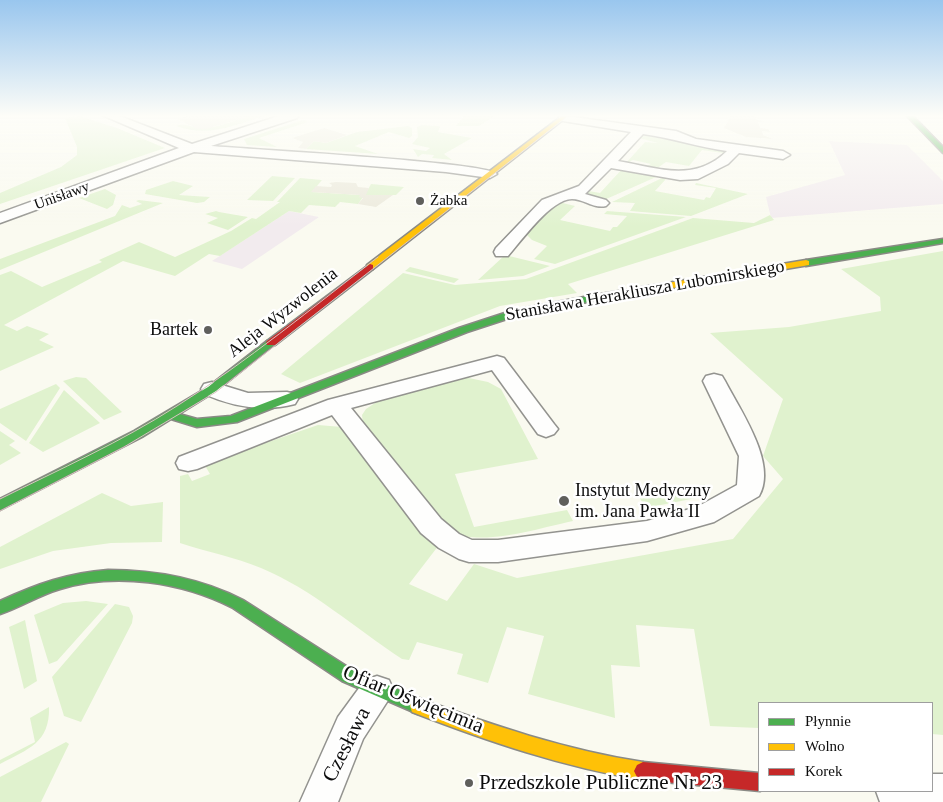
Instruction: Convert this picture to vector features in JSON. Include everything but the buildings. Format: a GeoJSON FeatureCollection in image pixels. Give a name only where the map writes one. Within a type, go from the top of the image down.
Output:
{"type":"FeatureCollection","features":[{"type":"Feature","properties":{"kind":"street","name":"Unisławy"},"geometry":{"type":"LineString","coordinates":[[0,218],[181,152]]}},
{"type":"Feature","properties":{"kind":"street"},"geometry":{"type":"LineString","coordinates":[[249,152],[446,168],[490,174]]}},
{"type":"Feature","properties":{"kind":"street","name":"Aleja Wyzwolenia"},"geometry":{"type":"LineString","coordinates":[[0,505],[170,415],[212,389],[518,152]]}},
{"type":"Feature","properties":{"kind":"street"},"geometry":{"type":"LineString","coordinates":[[502,252],[547,203],[584,189],[620,152]]}},
{"type":"Feature","properties":{"kind":"street"},"geometry":{"type":"LineString","coordinates":[[610,164],[680,176],[698,175],[723,161],[733,152]]}},
{"type":"Feature","properties":{"kind":"street"},"geometry":{"type":"LineString","coordinates":[[765,152],[783,155]]}},
{"type":"Feature","properties":{"kind":"street"},"geometry":{"type":"LineString","coordinates":[[571,194],[601,203]]}},
{"type":"Feature","properties":{"kind":"street","name":"Stanisława Herakliusza Lubomirskiego"},"geometry":{"type":"LineString","coordinates":[[170,415],[188,423],[221,422],[242,417],[463,330],[517,312],[657,286],[943,242]]}},
{"type":"Feature","properties":{"kind":"street"},"geometry":{"type":"LineString","coordinates":[[188,463],[336,405],[497,362],[546,429]]}},
{"type":"Feature","properties":{"kind":"street"},"geometry":{"type":"LineString","coordinates":[[336,405],[431,526],[449,541],[469,550],[482,552],[647,531],[705,515],[750,490],[751,456],[714,381]]}},
{"type":"Feature","properties":{"kind":"street","name":"Stanisława Herakliusza Lubomirskiego"},"geometry":{"type":"LineString","coordinates":[[212,389],[232,398],[250,401],[279,400],[300,395]]}},
{"type":"Feature","properties":{"kind":"street","name":"Ofiar Oświęcimia"},"geometry":{"type":"LineString","coordinates":[[0,608],[54,585],[91,578],[139,579],[203,588],[236,603],[329,666],[377,690],[504,736],[600,764],[678,775],[758,782]]}},
{"type":"Feature","properties":{"kind":"street","name":"Czesława"},"geometry":{"type":"LineString","coordinates":[[319,802],[350,729],[377,690]]}},
{"type":"Feature","properties":{"kind":"street"},"geometry":{"type":"LineString","coordinates":[[918,792],[943,793]]}},
{"type":"Feature","properties":{"kind":"shaded area"},"geometry":{"type":"Polygon","coordinates":[[[834,152],[914,152],[943,181],[943,204],[771,218],[766,197],[845,175],[834,152]]]}},
{"type":"Feature","properties":{"kind":"shaded area"},"geometry":{"type":"Polygon","coordinates":[[[329,183],[356,183],[358,187],[369,188],[366,195],[393,195],[376,207],[358,204],[363,198],[359,197],[360,195],[311,192],[316,186],[331,187],[332,185],[329,183]]]}},
{"type":"Feature","properties":{"kind":"shaded area"},"geometry":{"type":"Polygon","coordinates":[[[289,211],[319,217],[242,269],[212,261],[289,211]]]}},
{"type":"Feature","properties":{"kind":"green space"},"geometry":{"type":"Polygon","coordinates":[[[77,152],[152,152],[0,204],[0,193],[61,167],[77,155],[77,152]]]}},
{"type":"Feature","properties":{"kind":"green space"},"geometry":{"type":"Polygon","coordinates":[[[415,152],[447,152],[444,154],[452,160],[432,158],[434,155],[422,154],[418,157],[415,152]]]}},
{"type":"Feature","properties":{"kind":"green space"},"geometry":{"type":"Polygon","coordinates":[[[636,152],[700,152],[689,166],[666,162],[656,169],[645,167],[651,164],[633,160],[625,164],[636,152]]]}},
{"type":"Feature","properties":{"kind":"green space"},"geometry":{"type":"Polygon","coordinates":[[[622,169],[663,174],[604,200],[585,194],[584,192],[589,191],[600,193],[622,169]]]}},
{"type":"Feature","properties":{"kind":"green space"},"geometry":{"type":"Polygon","coordinates":[[[272,176],[295,178],[273,201],[247,200],[272,176]]]}},
{"type":"Feature","properties":{"kind":"green space"},"geometry":{"type":"Polygon","coordinates":[[[300,178],[322,180],[312,192],[361,195],[363,197],[358,204],[340,202],[335,207],[309,205],[301,213],[289,211],[220,256],[209,254],[175,276],[123,261],[4,325],[17,331],[27,326],[49,334],[39,340],[54,347],[0,371],[0,275],[11,271],[42,287],[102,262],[99,260],[139,242],[175,257],[231,231],[252,218],[256,219],[280,202],[277,202],[300,178]]]}},
{"type":"Feature","properties":{"kind":"green space"},"geometry":{"type":"Polygon","coordinates":[[[662,178],[666,179],[655,191],[704,200],[706,197],[710,198],[716,188],[695,185],[696,183],[748,194],[691,216],[630,211],[635,203],[612,202],[662,178]]]}},
{"type":"Feature","properties":{"kind":"green space"},"geometry":{"type":"Polygon","coordinates":[[[173,181],[193,186],[179,195],[210,197],[204,202],[197,203],[145,194],[146,190],[173,181]]]}},
{"type":"Feature","properties":{"kind":"green space"},"geometry":{"type":"Polygon","coordinates":[[[371,184],[404,187],[396,195],[365,195],[371,184]]]}},
{"type":"Feature","properties":{"kind":"green space"},"geometry":{"type":"Polygon","coordinates":[[[105,189],[116,195],[113,205],[107,209],[79,198],[105,189]]]}},
{"type":"Feature","properties":{"kind":"green space"},"geometry":{"type":"Polygon","coordinates":[[[136,201],[163,203],[0,270],[0,259],[115,216],[122,205],[130,208],[142,204],[136,201]]]}},
{"type":"Feature","properties":{"kind":"green space"},"geometry":{"type":"Polygon","coordinates":[[[559,202],[575,206],[560,220],[610,231],[613,227],[617,227],[627,216],[604,214],[607,211],[686,217],[555,264],[534,259],[547,246],[532,240],[527,235],[549,206],[559,202]]]}},
{"type":"Feature","properties":{"kind":"green space"},"geometry":{"type":"Polygon","coordinates":[[[216,211],[248,217],[228,230],[207,223],[218,218],[205,214],[216,211]]]}},
{"type":"Feature","properties":{"kind":"green space"},"geometry":{"type":"Polygon","coordinates":[[[770,215],[774,220],[568,284],[577,293],[500,306],[300,383],[281,374],[403,273],[455,285],[526,279],[693,218],[754,223],[770,215]]]}},
{"type":"Feature","properties":{"kind":"green space"},"geometry":{"type":"Polygon","coordinates":[[[943,251],[943,735],[933,734],[933,702],[758,702],[758,728],[710,726],[694,629],[636,625],[640,667],[611,665],[615,718],[528,694],[544,636],[507,627],[488,683],[457,674],[463,654],[417,642],[409,660],[402,659],[316,598],[280,577],[241,561],[180,543],[180,476],[188,474],[192,481],[210,474],[204,464],[318,425],[342,427],[439,545],[409,584],[447,601],[474,564],[517,578],[733,539],[783,479],[763,456],[783,399],[710,333],[789,327],[881,311],[880,297],[841,269],[943,251]]]}},
{"type":"Feature","properties":{"kind":"green space"},"geometry":{"type":"Polygon","coordinates":[[[505,255],[550,266],[523,276],[478,280],[505,255]]]}},
{"type":"Feature","properties":{"kind":"green space"},"geometry":{"type":"Polygon","coordinates":[[[410,267],[459,279],[454,283],[405,271],[410,267]]]}},
{"type":"Feature","properties":{"kind":"green space"},"geometry":{"type":"Polygon","coordinates":[[[76,377],[86,378],[122,412],[104,420],[63,381],[76,377]]]}},
{"type":"Feature","properties":{"kind":"green space"},"geometry":{"type":"Polygon","coordinates":[[[464,377],[488,382],[501,389],[538,459],[455,474],[474,527],[567,510],[573,521],[528,532],[495,537],[479,538],[451,532],[363,424],[362,415],[366,409],[381,399],[464,377]]]}},
{"type":"Feature","properties":{"kind":"green space"},"geometry":{"type":"Polygon","coordinates":[[[56,384],[60,388],[26,441],[0,423],[0,409],[56,384]]]}},
{"type":"Feature","properties":{"kind":"green space"},"geometry":{"type":"Polygon","coordinates":[[[64,390],[100,423],[43,452],[29,443],[64,390]]]}},
{"type":"Feature","properties":{"kind":"green space"},"geometry":{"type":"Polygon","coordinates":[[[0,431],[15,441],[9,445],[21,453],[0,465],[0,431]]]}},
{"type":"Feature","properties":{"kind":"green space"},"geometry":{"type":"Polygon","coordinates":[[[705,484],[705,492],[701,497],[646,508],[639,497],[705,484]]]}},
{"type":"Feature","properties":{"kind":"green space"},"geometry":{"type":"Polygon","coordinates":[[[102,493],[131,506],[163,502],[162,542],[111,543],[53,551],[0,569],[0,547],[102,493]]]}},
{"type":"Feature","properties":{"kind":"green space"},"geometry":{"type":"Polygon","coordinates":[[[86,601],[108,604],[57,661],[49,664],[34,615],[63,603],[86,601]]]}},
{"type":"Feature","properties":{"kind":"green space"},"geometry":{"type":"Polygon","coordinates":[[[115,604],[129,607],[133,616],[132,623],[81,722],[64,716],[52,677],[115,604]]]}},
{"type":"Feature","properties":{"kind":"green space"},"geometry":{"type":"Polygon","coordinates":[[[25,620],[37,681],[24,689],[9,627],[25,620]]]}},
{"type":"Feature","properties":{"kind":"green space"},"geometry":{"type":"Polygon","coordinates":[[[49,707],[46,729],[41,737],[28,749],[0,764],[0,760],[35,742],[30,718],[49,707]]]}},
{"type":"Feature","properties":{"kind":"green space"},"geometry":{"type":"Polygon","coordinates":[[[66,742],[69,744],[41,802],[0,802],[0,777],[66,742]]]}},
{"type":"Feature","properties":{"kind":"tram line"},"geometry":{"type":"LineString","coordinates":[[0,511],[124,447],[216,392],[521,152]]}},
{"type":"Feature","properties":{"kind":"tram line"},"geometry":{"type":"LineString","coordinates":[[0,499],[112,443],[177,406],[254,353],[378,257]]}},
{"type":"Feature","properties":{"kind":"traffic: fast"},"geometry":{"type":"LineString","coordinates":[[806,263],[943,241]]}},
{"type":"Feature","properties":{"kind":"traffic: fast"},"geometry":{"type":"LineString","coordinates":[[171,415],[197,423],[233,419],[463,330],[517,312],[595,298]]}},
{"type":"Feature","properties":{"kind":"traffic: fast"},"geometry":{"type":"LineString","coordinates":[[0,505],[138,434],[212,389],[271,343]]}},
{"type":"Feature","properties":{"kind":"traffic: fast"},"geometry":{"type":"LineString","coordinates":[[0,608],[50,586],[87,577],[131,576],[154,578],[199,587],[238,604],[348,676],[418,706]]}},
{"type":"Feature","properties":{"kind":"traffic: slow"},"geometry":{"type":"LineString","coordinates":[[370,267],[518,152]]}},
{"type":"Feature","properties":{"kind":"traffic: slow"},"geometry":{"type":"LineString","coordinates":[[595,298],[806,263]]}},
{"type":"Feature","properties":{"kind":"traffic: slow"},"geometry":{"type":"LineString","coordinates":[[418,706],[529,745],[585,760],[643,771]]}},
{"type":"Feature","properties":{"kind":"traffic: jam"},"geometry":{"type":"LineString","coordinates":[[271,343],[370,267]]}},
{"type":"Feature","properties":{"kind":"traffic: jam"},"geometry":{"type":"LineString","coordinates":[[643,771],[758,782]]}},
{"type":"Feature","properties":{"kind":"place","name":"Żabka"},"geometry":{"type":"Point","coordinates":[420,201]}},
{"type":"Feature","properties":{"kind":"place","name":"Bartek"},"geometry":{"type":"Point","coordinates":[208,330]}},
{"type":"Feature","properties":{"kind":"place","name":"Instytut Medyczny im. Jana Pawła II"},"geometry":{"type":"Point","coordinates":[564,501]}},
{"type":"Feature","properties":{"kind":"place","name":"Przedszkole Publiczne Nr 23"},"geometry":{"type":"Point","coordinates":[469,783]}}]}
